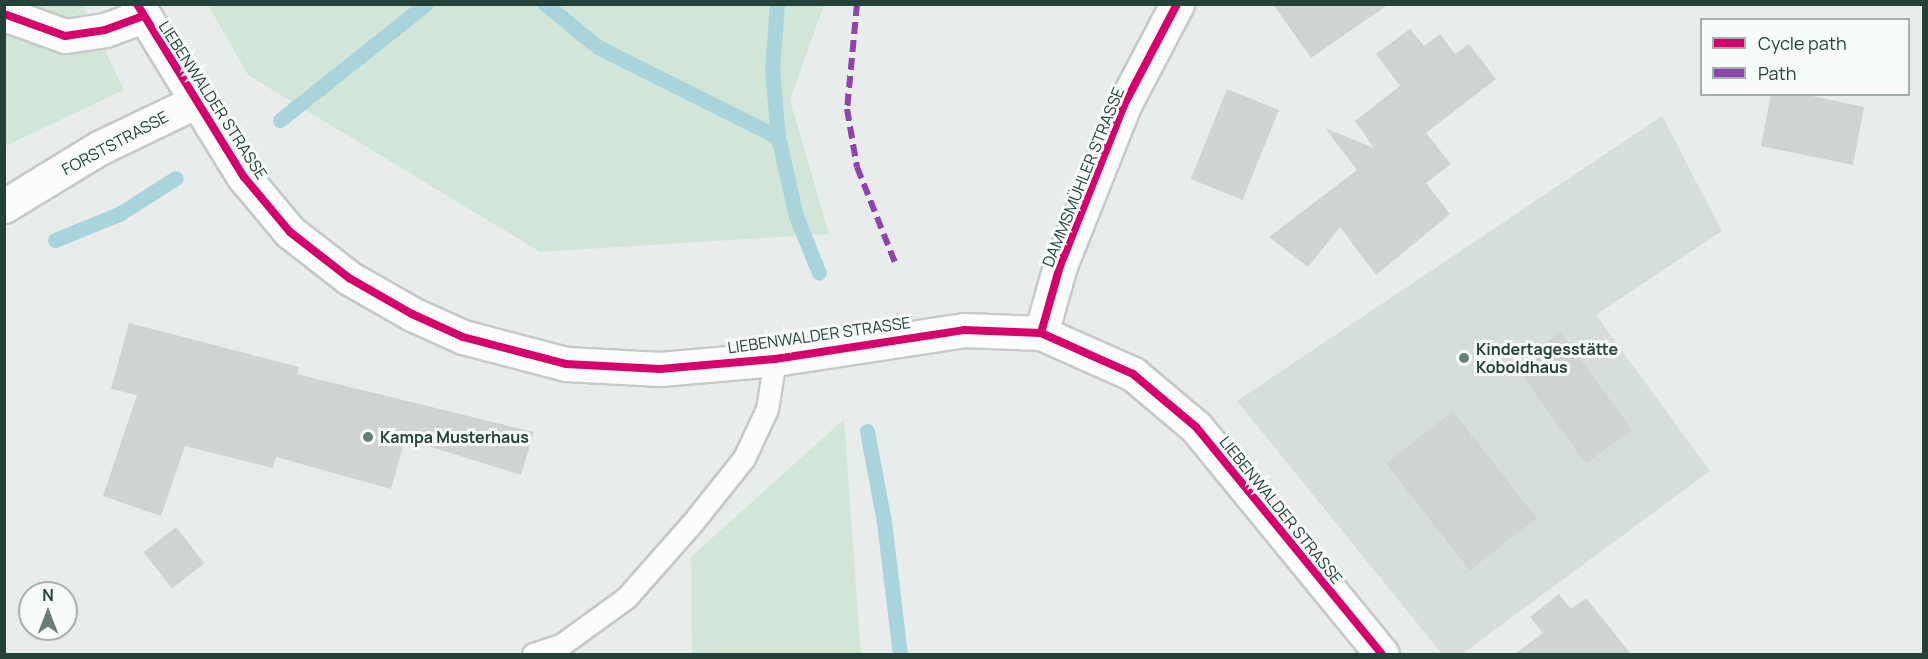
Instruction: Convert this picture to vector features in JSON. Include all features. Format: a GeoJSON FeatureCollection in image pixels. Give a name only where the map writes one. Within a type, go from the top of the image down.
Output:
{"type":"FeatureCollection","features":[{"type":"Feature","properties":{"kind":"main road","name":"DAMMSMÜHLER STRASSE"},"geometry":{"type":"LineString","coordinates":[[1041,333],[1063,258],[1124,105],[1177,4]]}},
{"type":"Feature","properties":{"kind":"main road","name":"LIEBENWALDER STRASSE"},"geometry":{"type":"LineString","coordinates":[[140,10],[243,177],[290,232],[349,278],[463,337],[566,364],[660,369],[775,359],[923,334],[964,330],[1041,333],[1133,374],[1196,427],[1382,654]]}},
{"type":"Feature","properties":{"kind":"main road"},"geometry":{"type":"LineString","coordinates":[[4,14],[65,36],[105,30],[140,10]]}},
{"type":"Feature","properties":{"kind":"main road","name":"FORSTSTRASSE"},"geometry":{"type":"LineString","coordinates":[[4,206],[99,148],[195,102]]}},
{"type":"Feature","properties":{"kind":"lane"},"geometry":{"type":"LineString","coordinates":[[533,654],[561,645],[626,598],[693,522],[744,458],[767,409],[775,359]]}},
{"type":"Feature","properties":{"kind":"shaded area","name":"Kindertagesstätte Koboldhaus"},"geometry":{"type":"Polygon","coordinates":[[[1662,116],[1722,231],[1596,315],[1710,471],[1462,654],[1442,654],[1237,401],[1662,116]]]}},
{"type":"Feature","properties":{"kind":"green space"},"geometry":{"type":"Polygon","coordinates":[[[5,5],[83,5],[124,90],[5,146],[5,5]]]}},
{"type":"Feature","properties":{"kind":"green space"},"geometry":{"type":"Polygon","coordinates":[[[208,5],[824,5],[790,100],[829,234],[540,252],[248,75],[208,5]]]}},
{"type":"Feature","properties":{"kind":"green space"},"geometry":{"type":"Polygon","coordinates":[[[844,419],[861,654],[692,654],[691,557],[844,419]]]}},
{"type":"Feature","properties":{"kind":"building"},"geometry":{"type":"Polygon","coordinates":[[[1273,4],[1389,4],[1311,58],[1273,4]]]}},
{"type":"Feature","properties":{"kind":"building"},"geometry":{"type":"Polygon","coordinates":[[[1410,29],[1424,46],[1440,34],[1455,54],[1469,44],[1496,79],[1426,133],[1451,164],[1426,183],[1450,214],[1376,275],[1340,227],[1308,267],[1269,237],[1357,170],[1325,128],[1374,148],[1355,121],[1400,86],[1376,54],[1410,29]]]}},
{"type":"Feature","properties":{"kind":"building"},"geometry":{"type":"Polygon","coordinates":[[[1227,89],[1279,110],[1243,200],[1191,179],[1227,89]]]}},
{"type":"Feature","properties":{"kind":"building"},"geometry":{"type":"Polygon","coordinates":[[[1771,96],[1812,96],[1864,107],[1853,165],[1761,146],[1771,96]]]}},
{"type":"Feature","properties":{"kind":"building"},"geometry":{"type":"Polygon","coordinates":[[[129,323],[299,367],[297,374],[534,432],[521,475],[405,439],[391,489],[276,457],[273,468],[185,446],[161,516],[103,496],[137,395],[111,389],[129,323]]]}},
{"type":"Feature","properties":{"kind":"building"},"geometry":{"type":"Polygon","coordinates":[[[1561,332],[1632,430],[1586,463],[1515,366],[1561,332]]]}},
{"type":"Feature","properties":{"kind":"building"},"geometry":{"type":"Polygon","coordinates":[[[1453,411],[1537,518],[1470,571],[1386,463],[1453,411]]]}},
{"type":"Feature","properties":{"kind":"building"},"geometry":{"type":"Polygon","coordinates":[[[176,527],[204,563],[172,588],[144,552],[176,527]]]}},
{"type":"Feature","properties":{"kind":"building"},"geometry":{"type":"Polygon","coordinates":[[[1559,594],[1571,609],[1586,598],[1631,654],[1515,654],[1543,633],[1530,617],[1559,594]]]}},
{"type":"Feature","properties":{"kind":"waterway"},"geometry":{"type":"LineString","coordinates":[[280,120],[426,4]]}},
{"type":"Feature","properties":{"kind":"waterway"},"geometry":{"type":"LineString","coordinates":[[545,4],[598,47],[778,137]]}},
{"type":"Feature","properties":{"kind":"waterway"},"geometry":{"type":"LineString","coordinates":[[777,4],[772,69],[778,137],[796,216],[819,273]]}},
{"type":"Feature","properties":{"kind":"waterway"},"geometry":{"type":"LineString","coordinates":[[55,240],[119,214],[176,178]]}},
{"type":"Feature","properties":{"kind":"waterway"},"geometry":{"type":"LineString","coordinates":[[867,431],[884,522],[900,654]]}},
{"type":"Feature","properties":{"kind":"marked path"},"geometry":{"type":"LineString","coordinates":[[857,4],[847,109],[857,167],[896,265]]}},
{"type":"Feature","properties":{"kind":"cycle path"},"geometry":{"type":"LineString","coordinates":[[137,4],[244,177],[290,232],[349,278],[412,314],[463,337],[566,364],[660,369],[775,359],[964,330],[1041,333],[1133,374],[1196,427],[1382,654]]}},
{"type":"Feature","properties":{"kind":"cycle path"},"geometry":{"type":"LineString","coordinates":[[1041,333],[1060,266],[1124,105],[1177,4]]}},
{"type":"Feature","properties":{"kind":"cycle path"},"geometry":{"type":"LineString","coordinates":[[4,14],[65,36],[105,30],[143,16]]}},
{"type":"Feature","properties":{"kind":"place","name":"Kindertagesstätte Koboldhaus"},"geometry":{"type":"Point","coordinates":[1464,358]}},
{"type":"Feature","properties":{"kind":"place","name":"Kampa Musterhaus"},"geometry":{"type":"Point","coordinates":[368,437]}}]}
